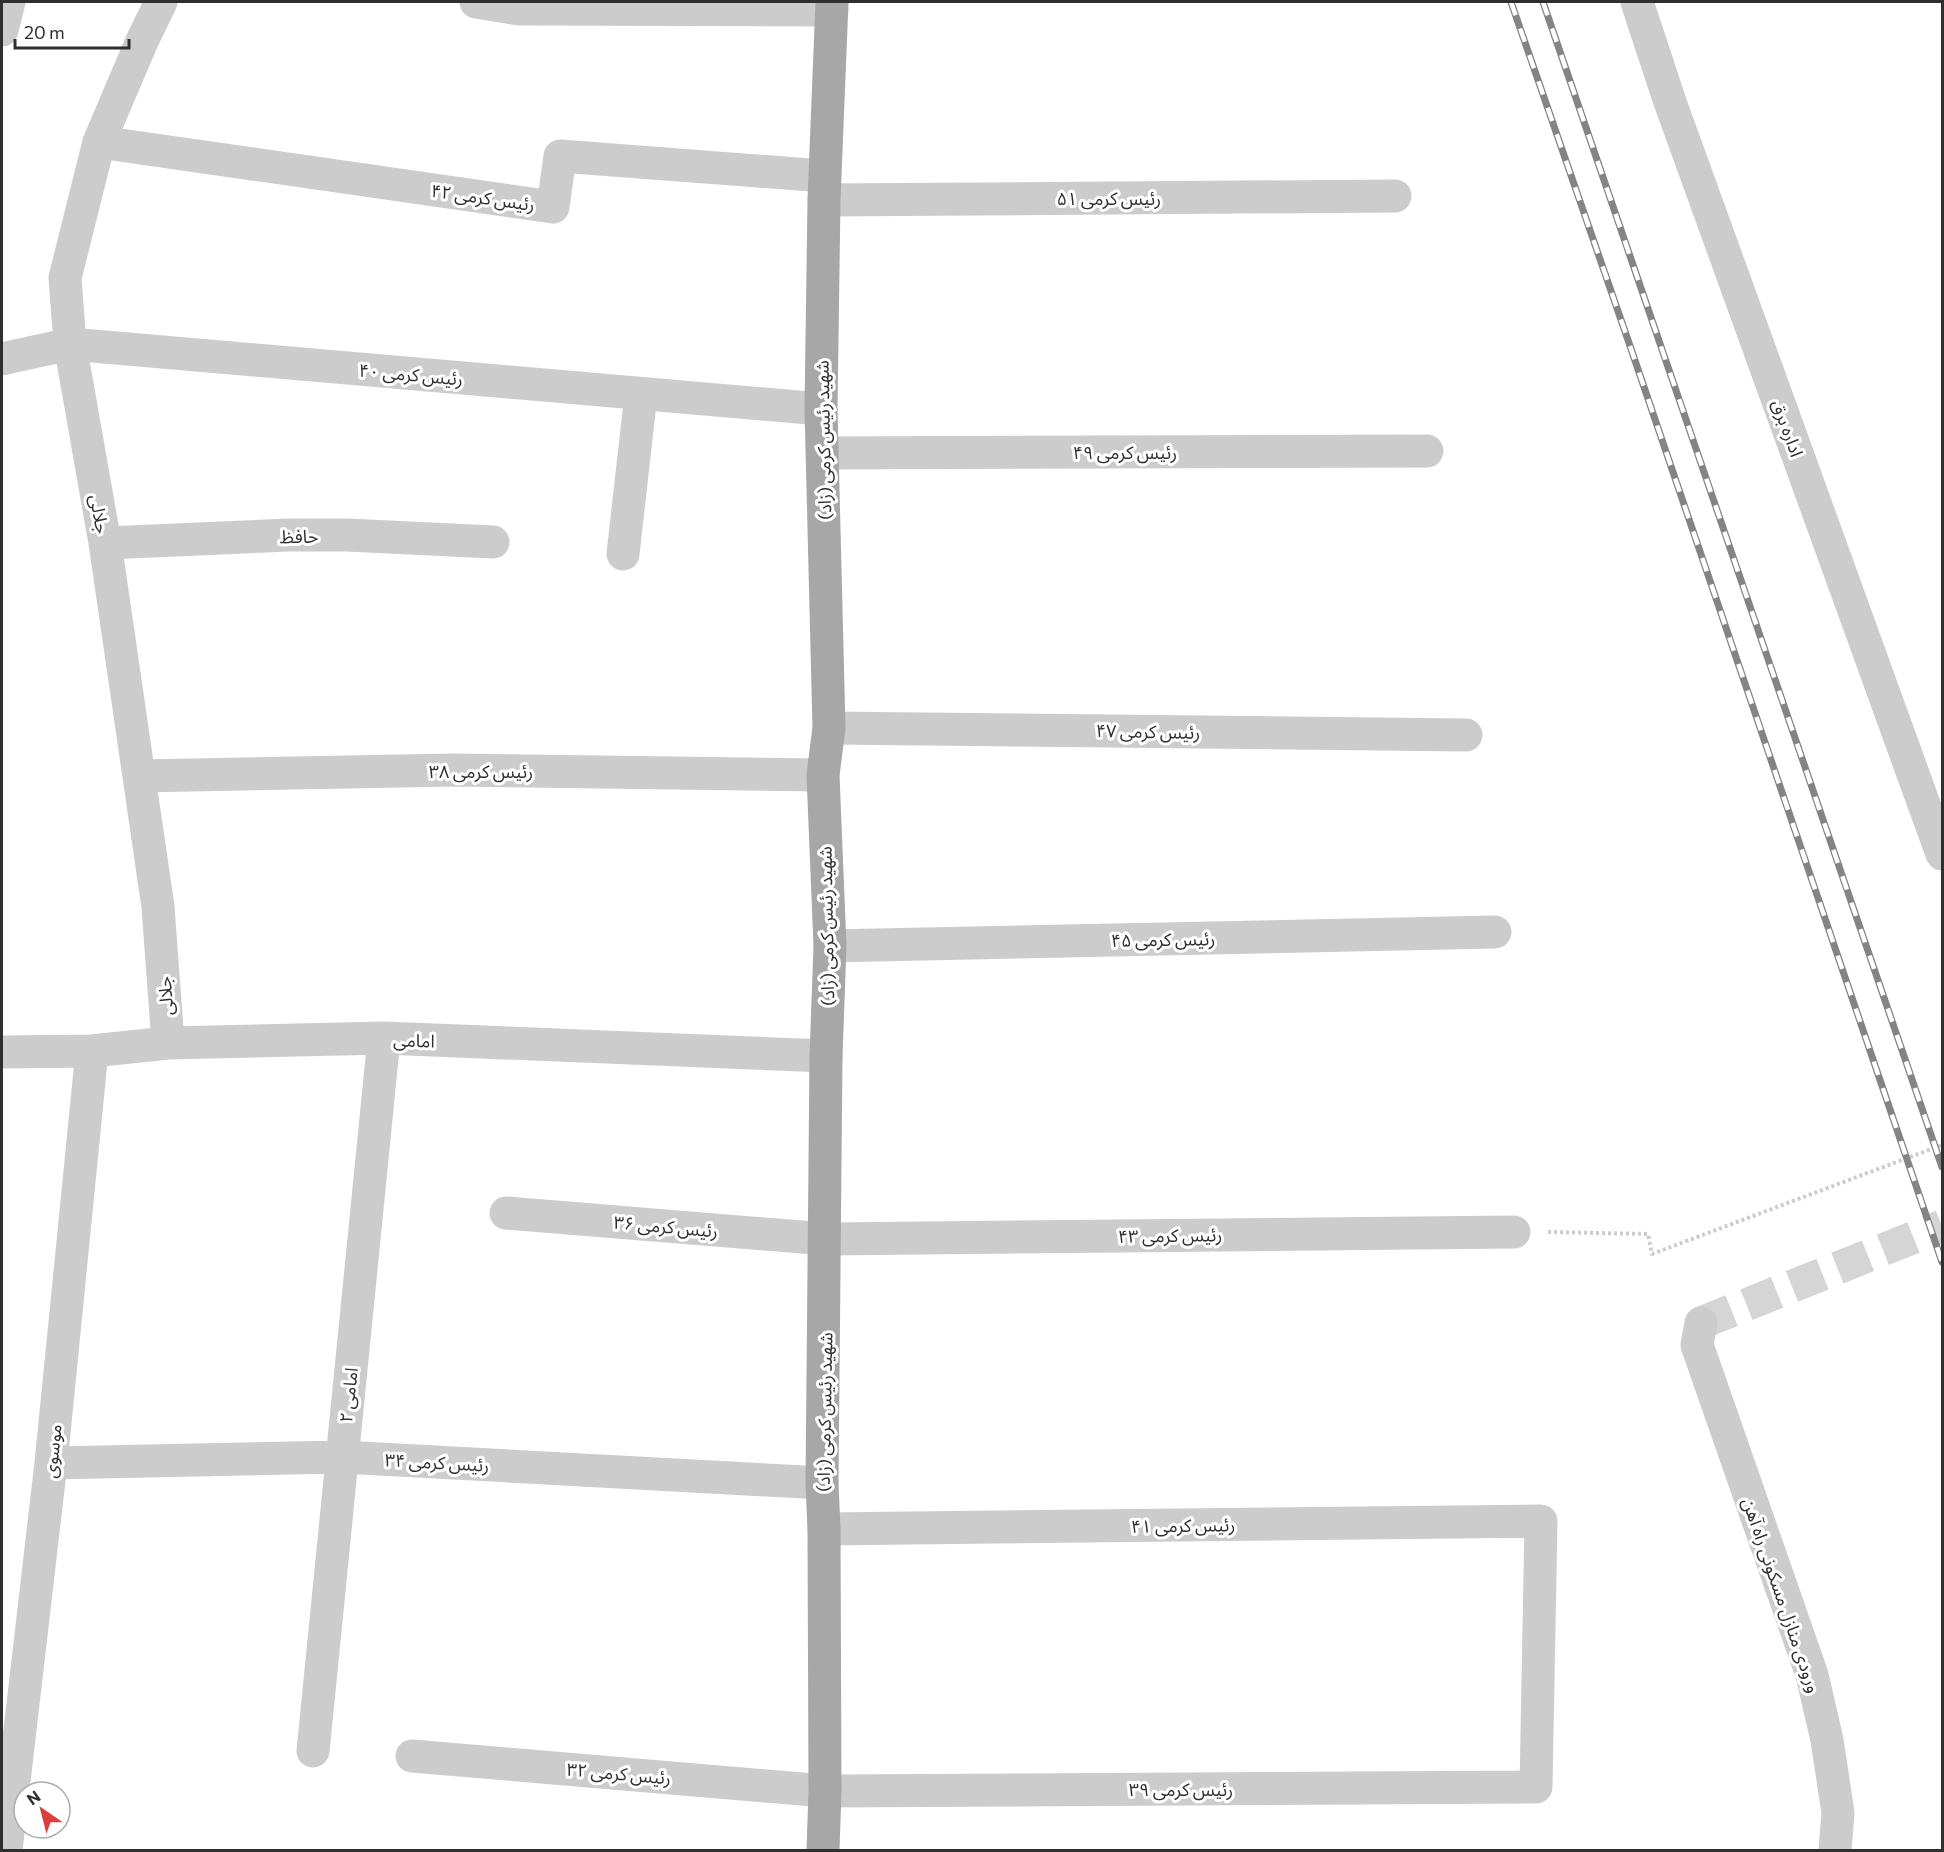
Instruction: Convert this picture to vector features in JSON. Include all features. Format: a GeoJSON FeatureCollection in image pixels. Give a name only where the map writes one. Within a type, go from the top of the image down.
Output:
{"type":"FeatureCollection","features":[{"type":"Feature","properties":{"kind":"main road","name":"شهید رئیس کرمی (زاد)"},"geometry":{"type":"LineString","coordinates":[[823,1851],[825,1791],[822,1483],[826,1056],[830,946],[823,775],[829,728],[821,409],[824,188],[832,6]]}},
{"type":"Feature","properties":{"kind":"street"},"geometry":{"type":"LineString","coordinates":[[2,30],[9,2]]}},
{"type":"Feature","properties":{"kind":"street","name":"جلالی"},"geometry":{"type":"LineString","coordinates":[[161,2],[99,142],[65,278],[70,344],[105,543],[158,907],[168,1043]]}},
{"type":"Feature","properties":{"kind":"street"},"geometry":{"type":"LineString","coordinates":[[476,2],[519,9],[832,6]]}},
{"type":"Feature","properties":{"kind":"street","name":"اداره برق"},"geometry":{"type":"LineString","coordinates":[[1637,2],[1670,102],[1942,854]]}},
{"type":"Feature","properties":{"kind":"street","name":"رئیس کرمی ۴۲"},"geometry":{"type":"LineString","coordinates":[[99,142],[553,207],[560,156],[824,188]]}},
{"type":"Feature","properties":{"kind":"street","name":"رئیس کرمی ۵۱"},"geometry":{"type":"LineString","coordinates":[[824,188],[1395,196]]}},
{"type":"Feature","properties":{"kind":"street","name":"رئیس کرمی ۴۰"},"geometry":{"type":"LineString","coordinates":[[2,359],[70,344],[821,409]]}},
{"type":"Feature","properties":{"kind":"street"},"geometry":{"type":"LineString","coordinates":[[623,554],[640,394]]}},
{"type":"Feature","properties":{"kind":"street","name":"رئیس کرمی ۴۹"},"geometry":{"type":"LineString","coordinates":[[823,453],[1427,450]]}},
{"type":"Feature","properties":{"kind":"street","name":"حافظ"},"geometry":{"type":"LineString","coordinates":[[105,543],[288,535],[347,535],[493,542]]}},
{"type":"Feature","properties":{"kind":"street","name":"رئیس کرمی ۴۷"},"geometry":{"type":"LineString","coordinates":[[829,728],[1466,735]]}},
{"type":"Feature","properties":{"kind":"street","name":"رئیس کرمی ۳۸"},"geometry":{"type":"LineString","coordinates":[[139,776],[453,770],[823,775]]}},
{"type":"Feature","properties":{"kind":"street","name":"رئیس کرمی ۴۵"},"geometry":{"type":"LineString","coordinates":[[830,946],[1495,932]]}},
{"type":"Feature","properties":{"kind":"street","name":"امامی"},"geometry":{"type":"LineString","coordinates":[[2,1052],[92,1051],[168,1043],[384,1038],[826,1056]]}},
{"type":"Feature","properties":{"kind":"street","name":"امامی ۲"},"geometry":{"type":"LineString","coordinates":[[313,1751],[384,1038]]}},
{"type":"Feature","properties":{"kind":"street","name":"موسوی"},"geometry":{"type":"LineString","coordinates":[[6,1851],[11,1717],[51,1463],[92,1051]]}},
{"type":"Feature","properties":{"kind":"street","name":"رئیس کرمی ۳۶"},"geometry":{"type":"LineString","coordinates":[[506,1213],[826,1239]]}},
{"type":"Feature","properties":{"kind":"street","name":"رئیس کرمی ۴۳"},"geometry":{"type":"LineString","coordinates":[[826,1239],[1514,1232]]}},
{"type":"Feature","properties":{"kind":"street","name":"ورودی منازل مسکونی راه آهن"},"geometry":{"type":"LineString","coordinates":[[1699,1334],[1812,1675],[1827,1740],[1838,1813],[1835,1851]]}},
{"type":"Feature","properties":{"kind":"street","name":"رئیس کرمی ۳۴"},"geometry":{"type":"LineString","coordinates":[[51,1463],[342,1457],[822,1483]]}},
{"type":"Feature","properties":{"kind":"street","name":"رئیس کرمی ۴۱"},"geometry":{"type":"LineString","coordinates":[[824,1529],[1541,1521],[1536,1787]]}},
{"type":"Feature","properties":{"kind":"street","name":"رئیس کرمی ۳۲"},"geometry":{"type":"LineString","coordinates":[[412,1756],[825,1791]]}},
{"type":"Feature","properties":{"kind":"street","name":"رئیس کرمی ۳۹"},"geometry":{"type":"LineString","coordinates":[[825,1791],[1536,1787]]}},
{"type":"Feature","properties":{"kind":"path"},"geometry":{"type":"LineString","coordinates":[[1514,1232],[1648,1234],[1652,1254],[1942,1145]]}},
{"type":"Feature","properties":{"kind":"tunnel"},"geometry":{"type":"LineString","coordinates":[[1701,1323],[1942,1226]]}},
{"type":"Feature","properties":{"kind":"railway"},"geometry":{"type":"LineString","coordinates":[[1511,2],[1942,1262]]}},
{"type":"Feature","properties":{"kind":"railway"},"geometry":{"type":"LineString","coordinates":[[1543,2],[1942,1167]]}}]}
